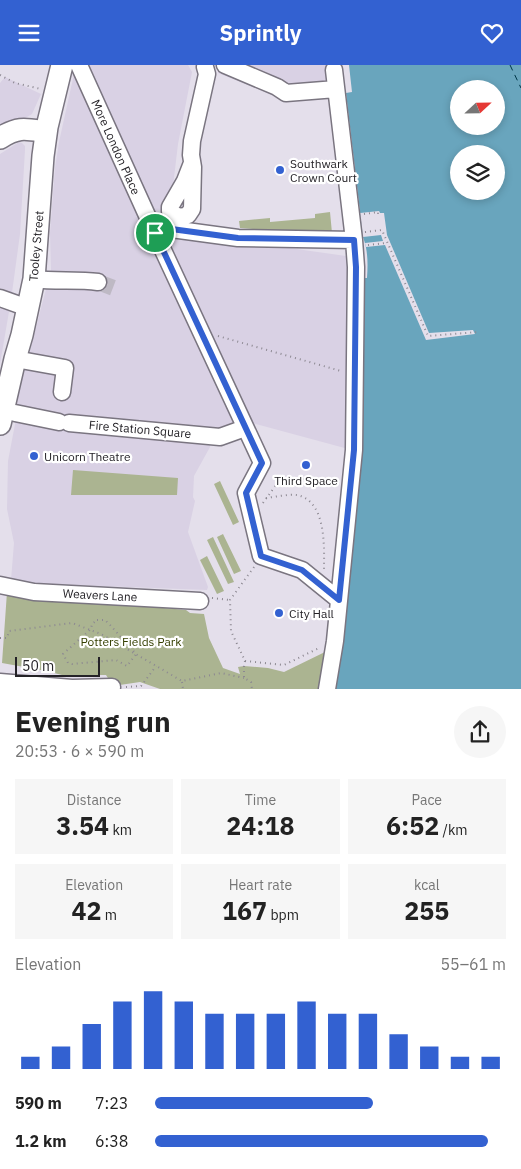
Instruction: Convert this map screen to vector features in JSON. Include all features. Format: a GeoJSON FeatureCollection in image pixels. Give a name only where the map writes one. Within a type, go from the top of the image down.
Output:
{"type":"FeatureCollection","features":[{"type":"Feature","properties":{"kind":"main road","name":"Tooley Street"},"geometry":{"type":"LineString","coordinates":[[7,419],[9,364],[22,335],[34,279],[46,132],[62,65]]}},
{"type":"Feature","properties":{"kind":"main road"},"geometry":{"type":"LineString","coordinates":[[0,138],[16,129],[46,132]]}},
{"type":"Feature","properties":{"kind":"street","name":"More London Place"},"geometry":{"type":"LineString","coordinates":[[80,65],[155,233],[262,463],[246,493],[253,522]]}},
{"type":"Feature","properties":{"kind":"street"},"geometry":{"type":"LineString","coordinates":[[224,65],[286,93],[336,89]]}},
{"type":"Feature","properties":{"kind":"street"},"geometry":{"type":"LineString","coordinates":[[192,153],[180,153],[173,201],[170,207],[171,214],[175,216],[188,215],[192,209],[192,153],[207,66]]}},
{"type":"Feature","properties":{"kind":"street"},"geometry":{"type":"LineString","coordinates":[[327,689],[335,641],[354,450],[356,267],[360,239],[334,70]]}},
{"type":"Feature","properties":{"kind":"street"},"geometry":{"type":"LineString","coordinates":[[155,233],[164,228],[238,238],[360,239]]}},
{"type":"Feature","properties":{"kind":"street"},"geometry":{"type":"LineString","coordinates":[[34,279],[98,282]]}},
{"type":"Feature","properties":{"kind":"street"},"geometry":{"type":"LineString","coordinates":[[0,298],[28,308]]}},
{"type":"Feature","properties":{"kind":"street"},"geometry":{"type":"LineString","coordinates":[[9,364],[65,368],[62,392]]}},
{"type":"Feature","properties":{"kind":"street","name":"Fire Station Square"},"geometry":{"type":"LineString","coordinates":[[7,419],[64,422],[220,437],[243,424]]}},
{"type":"Feature","properties":{"kind":"street"},"geometry":{"type":"LineString","coordinates":[[253,522],[261,556],[302,570],[339,600]]}},
{"type":"Feature","properties":{"kind":"street","name":"Weavers Lane"},"geometry":{"type":"LineString","coordinates":[[0,585],[34,592],[205,599]]}},
{"type":"Feature","properties":{"kind":"street"},"geometry":{"type":"LineString","coordinates":[[0,682],[72,689],[112,687]]}},
{"type":"Feature","properties":{"kind":"path"},"geometry":{"type":"LineString","coordinates":[[0,75],[15,83],[43,89]]}},
{"type":"Feature","properties":{"kind":"path"},"geometry":{"type":"LineString","coordinates":[[360,214],[378,213]]}},
{"type":"Feature","properties":{"kind":"path"},"geometry":{"type":"LineString","coordinates":[[360,239],[382,230],[428,336],[478,331]]}},
{"type":"Feature","properties":{"kind":"path"},"geometry":{"type":"LineString","coordinates":[[360,239],[387,243]]}},
{"type":"Feature","properties":{"kind":"path"},"geometry":{"type":"LineString","coordinates":[[201,331],[355,375]]}},
{"type":"Feature","properties":{"kind":"path"},"geometry":{"type":"LineString","coordinates":[[253,522],[266,498],[276,485],[302,479],[351,483]]}},
{"type":"Feature","properties":{"kind":"path"},"geometry":{"type":"LineString","coordinates":[[266,498],[294,495],[300,496],[312,505],[321,522],[323,533],[324,588]]}},
{"type":"Feature","properties":{"kind":"path"},"geometry":{"type":"LineString","coordinates":[[244,677],[245,661],[231,631],[230,601],[261,556]]}},
{"type":"Feature","properties":{"kind":"path"},"geometry":{"type":"LineString","coordinates":[[205,599],[230,601]]}},
{"type":"Feature","properties":{"kind":"path"},"geometry":{"type":"LineString","coordinates":[[97,620],[105,620],[136,654],[127,666],[116,660],[72,665],[68,663],[63,653],[90,629],[97,620]]}},
{"type":"Feature","properties":{"kind":"path"},"geometry":{"type":"LineString","coordinates":[[0,637],[7,639],[9,631],[72,623],[102,634],[182,681],[221,673],[244,677],[251,682],[252,689]]}},
{"type":"Feature","properties":{"kind":"path"},"geometry":{"type":"LineString","coordinates":[[245,661],[284,665],[335,641]]}},
{"type":"Feature","properties":{"kind":"path"},"geometry":{"type":"LineString","coordinates":[[139,689],[156,666]]}},
{"type":"Feature","properties":{"kind":"path"},"geometry":{"type":"LineString","coordinates":[[182,681],[183,689]]}},
{"type":"Feature","properties":{"kind":"path"},"geometry":{"type":"LineString","coordinates":[[112,687],[141,686]]}},
{"type":"Feature","properties":{"kind":"shaded area"},"geometry":{"type":"Polygon","coordinates":[[[76,65],[188,65],[192,72],[178,144],[171,203],[162,230],[353,257],[352,450],[241,420],[212,430],[210,447],[194,476],[193,497],[195,501],[188,532],[208,587],[207,590],[13,584],[11,580],[14,543],[7,509],[8,461],[22,372],[29,354],[51,270],[50,233],[55,168],[76,65]]]}},
{"type":"Feature","properties":{"kind":"shaded area"},"geometry":{"type":"Polygon","coordinates":[[[218,65],[333,65],[337,97],[285,100],[218,73],[218,65]]]}},
{"type":"Feature","properties":{"kind":"shaded area"},"geometry":{"type":"Polygon","coordinates":[[[5,77],[41,94],[32,114],[0,133],[0,83],[5,77]]]}},
{"type":"Feature","properties":{"kind":"shaded area"},"geometry":{"type":"Polygon","coordinates":[[[19,142],[25,146],[20,234],[0,364],[0,154],[19,142]]]}},
{"type":"Feature","properties":{"kind":"green space"},"geometry":{"type":"Polygon","coordinates":[[[330,212],[332,233],[313,234],[240,228],[239,221],[270,218],[270,222],[315,218],[315,214],[330,212]]]}},
{"type":"Feature","properties":{"kind":"green space"},"geometry":{"type":"Polygon","coordinates":[[[73,470],[178,478],[177,495],[71,495],[73,470]]]}},
{"type":"Feature","properties":{"kind":"green space"},"geometry":{"type":"Polygon","coordinates":[[[220,481],[239,522],[233,525],[214,484],[220,481]]]}},
{"type":"Feature","properties":{"kind":"green space"},"geometry":{"type":"Polygon","coordinates":[[[223,534],[241,571],[234,574],[217,537],[223,534]]]}},
{"type":"Feature","properties":{"kind":"green space"},"geometry":{"type":"Polygon","coordinates":[[[213,537],[234,582],[228,584],[207,540],[213,537]]]}},
{"type":"Feature","properties":{"kind":"green space"},"geometry":{"type":"Polygon","coordinates":[[[207,556],[224,591],[217,594],[200,560],[207,556]]]}},
{"type":"Feature","properties":{"kind":"green space","name":"Potters Fields Park"},"geometry":{"type":"Polygon","coordinates":[[[7,592],[158,601],[164,608],[204,614],[209,638],[223,668],[240,674],[238,667],[244,666],[268,668],[284,672],[327,651],[319,689],[160,689],[140,682],[113,686],[106,675],[62,675],[2,663],[7,592]]]}},
{"type":"Feature","properties":{"kind":"water"},"geometry":{"type":"Polygon","coordinates":[[[349,65],[521,65],[521,689],[336,689],[361,450],[363,450],[364,278],[367,278],[366,247],[363,237],[346,93],[352,92],[349,65]]]}},
{"type":"Feature","properties":{"kind":"pier"},"geometry":{"type":"Polygon","coordinates":[[[379,211],[384,213],[387,235],[429,333],[473,330],[475,334],[426,340],[385,245],[366,247],[365,243],[383,241],[381,235],[363,237],[360,213],[379,211]]]}},
{"type":"Feature","properties":{"kind":"ferry route"},"geometry":{"type":"LineString","coordinates":[[510,65],[521,88]]}},
{"type":"Feature","properties":{"kind":"tunnel"},"geometry":{"type":"LineString","coordinates":[[98,282],[119,290]]}},
{"type":"Feature","properties":{"kind":"place","name":"Southwark Crown Court"},"geometry":{"type":"Point","coordinates":[280,170]}},
{"type":"Feature","properties":{"kind":"place","name":"Unicorn Theatre"},"geometry":{"type":"Point","coordinates":[34,456]}},
{"type":"Feature","properties":{"kind":"place","name":"Third Space"},"geometry":{"type":"Point","coordinates":[306,465]}},
{"type":"Feature","properties":{"kind":"place","name":"City Hall"},"geometry":{"type":"Point","coordinates":[279,613]}},
{"type":"Feature","properties":{"kind":"route"},"geometry":{"type":"LineString","coordinates":[[164,228],[238,238],[354,240],[356,267],[354,450],[339,600],[302,570],[261,556],[246,493],[262,463],[155,233],[164,228]]}}]}
